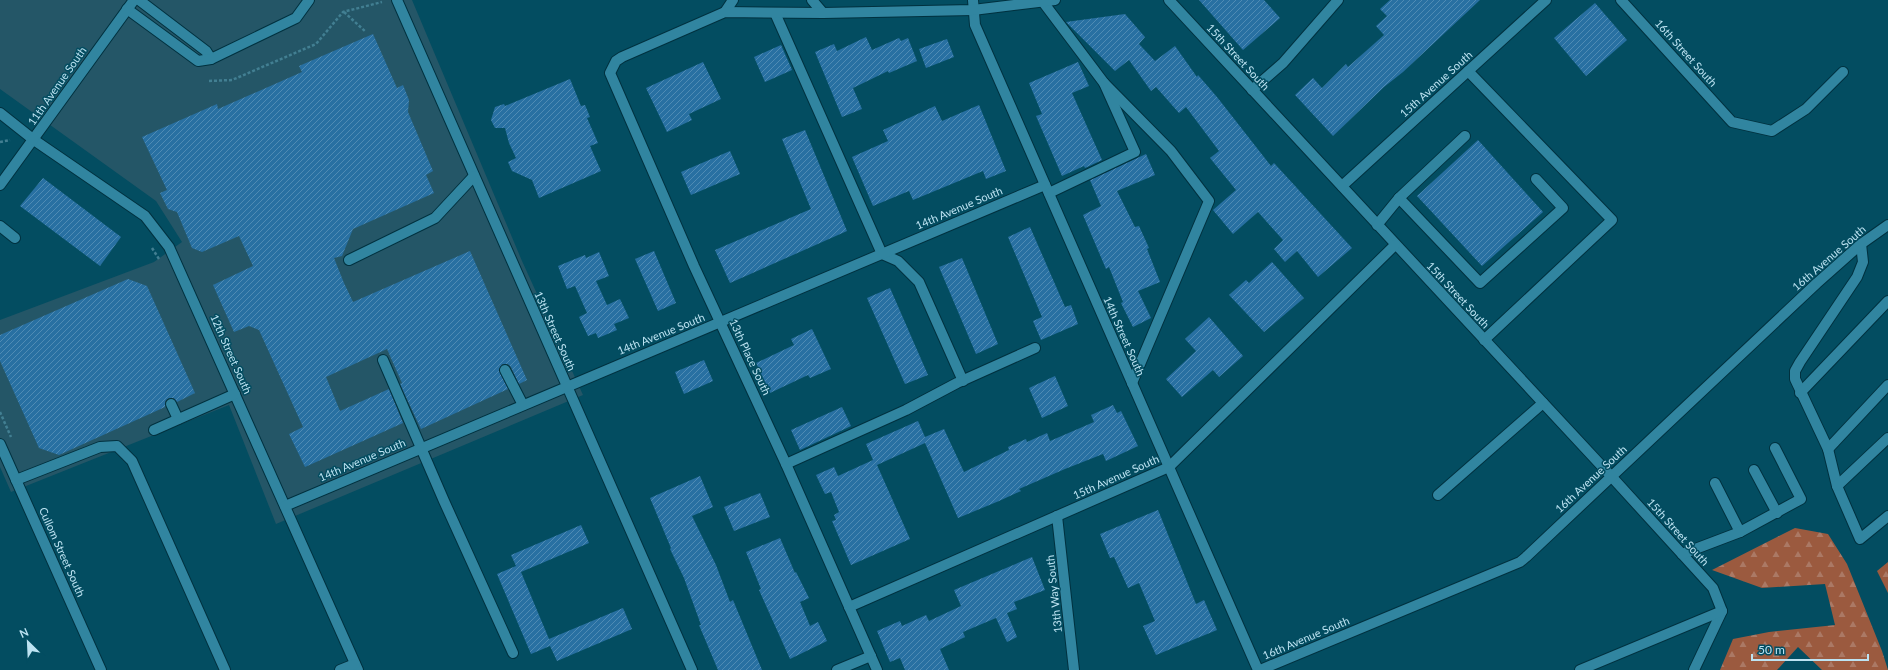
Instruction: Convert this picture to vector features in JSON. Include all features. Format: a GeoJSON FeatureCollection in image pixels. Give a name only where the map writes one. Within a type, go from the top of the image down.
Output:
{"type":"FeatureCollection","features":[{"type":"Feature","properties":{"kind":"street","name":"11th Avenue South"},"geometry":{"type":"LineString","coordinates":[[0,185],[134,0]]}},
{"type":"Feature","properties":{"kind":"street"},"geometry":{"type":"LineString","coordinates":[[139,0],[206,51],[212,59]]}},
{"type":"Feature","properties":{"kind":"street"},"geometry":{"type":"LineString","coordinates":[[127,9],[198,61],[212,59],[296,18],[309,0]]}},
{"type":"Feature","properties":{"kind":"street","name":"13th Street South"},"geometry":{"type":"LineString","coordinates":[[397,0],[692,670]]}},
{"type":"Feature","properties":{"kind":"street"},"geometry":{"type":"LineString","coordinates":[[725,12],[733,0]]}},
{"type":"Feature","properties":{"kind":"street"},"geometry":{"type":"LineString","coordinates":[[812,0],[823,13]]}},
{"type":"Feature","properties":{"kind":"street"},"geometry":{"type":"LineString","coordinates":[[725,12],[823,13],[1044,2],[1056,0]]}},
{"type":"Feature","properties":{"kind":"street","name":"15th Street South"},"geometry":{"type":"LineString","coordinates":[[1169,0],[1395,245],[1612,476],[1713,588],[1722,611]]}},
{"type":"Feature","properties":{"kind":"street"},"geometry":{"type":"LineString","coordinates":[[1252,90],[1283,63],[1338,0]]}},
{"type":"Feature","properties":{"kind":"street","name":"15th Avenue South"},"geometry":{"type":"LineString","coordinates":[[1342,186],[1546,0]]}},
{"type":"Feature","properties":{"kind":"street","name":"16th Street South"},"geometry":{"type":"LineString","coordinates":[[1622,0],[1732,122],[1772,131],[1806,109],[1843,72]]}},
{"type":"Feature","properties":{"kind":"street"},"geometry":{"type":"LineString","coordinates":[[1044,2],[1104,83],[1171,151],[1209,202],[1132,383]]}},
{"type":"Feature","properties":{"kind":"street","name":"14th Street South"},"geometry":{"type":"LineString","coordinates":[[973,5],[975,25],[1168,467],[1259,670]]}},
{"type":"Feature","properties":{"kind":"street","name":"13th Place South"},"geometry":{"type":"LineString","coordinates":[[725,12],[622,57],[616,61],[610,73],[720,322],[786,464],[877,670]]}},
{"type":"Feature","properties":{"kind":"street"},"geometry":{"type":"LineString","coordinates":[[775,13],[882,254],[898,262],[910,271],[919,282],[963,381]]}},
{"type":"Feature","properties":{"kind":"street"},"geometry":{"type":"LineString","coordinates":[[1468,71],[1612,220],[1484,340]]}},
{"type":"Feature","properties":{"kind":"street","name":"14th Avenue South"},"geometry":{"type":"LineString","coordinates":[[285,506],[566,386],[882,254],[1047,189],[1135,152],[1104,83]]}},
{"type":"Feature","properties":{"kind":"street","name":"12th Street South"},"geometry":{"type":"LineString","coordinates":[[0,114],[34,140],[145,216],[169,247],[357,667]]}},
{"type":"Feature","properties":{"kind":"street"},"geometry":{"type":"LineString","coordinates":[[1377,225],[1399,198],[1465,136]]}},
{"type":"Feature","properties":{"kind":"street"},"geometry":{"type":"LineString","coordinates":[[349,260],[435,218],[474,176]]}},
{"type":"Feature","properties":{"kind":"street"},"geometry":{"type":"LineString","coordinates":[[1399,198],[1480,283],[1564,208],[1536,179]]}},
{"type":"Feature","properties":{"kind":"street","name":"16th Avenue South"},"geometry":{"type":"LineString","coordinates":[[1259,670],[1520,562],[1817,283],[1861,244],[1888,225]]}},
{"type":"Feature","properties":{"kind":"street"},"geometry":{"type":"LineString","coordinates":[[0,226],[15,238]]}},
{"type":"Feature","properties":{"kind":"street"},"geometry":{"type":"LineString","coordinates":[[1861,244],[1863,262],[1857,277],[1795,371],[1794,380],[1828,449],[1837,486],[1860,539],[1888,516]]}},
{"type":"Feature","properties":{"kind":"street","name":"15th Avenue South"},"geometry":{"type":"LineString","coordinates":[[849,607],[1168,467],[1395,245]]}},
{"type":"Feature","properties":{"kind":"street"},"geometry":{"type":"LineString","coordinates":[[1800,393],[1888,301]]}},
{"type":"Feature","properties":{"kind":"street"},"geometry":{"type":"LineString","coordinates":[[786,464],[906,410],[963,381],[1035,348]]}},
{"type":"Feature","properties":{"kind":"street"},"geometry":{"type":"LineString","coordinates":[[383,360],[513,653]]}},
{"type":"Feature","properties":{"kind":"street"},"geometry":{"type":"LineString","coordinates":[[505,370],[523,405]]}},
{"type":"Feature","properties":{"kind":"street"},"geometry":{"type":"LineString","coordinates":[[1828,449],[1888,385]]}},
{"type":"Feature","properties":{"kind":"street"},"geometry":{"type":"LineString","coordinates":[[154,430],[235,394]]}},
{"type":"Feature","properties":{"kind":"street"},"geometry":{"type":"LineString","coordinates":[[1438,495],[1543,403]]}},
{"type":"Feature","properties":{"kind":"street"},"geometry":{"type":"LineString","coordinates":[[172,404],[178,419]]}},
{"type":"Feature","properties":{"kind":"street"},"geometry":{"type":"LineString","coordinates":[[1837,486],[1888,438]]}},
{"type":"Feature","properties":{"kind":"street","name":"Cullom Street South"},"geometry":{"type":"LineString","coordinates":[[0,444],[102,670]]}},
{"type":"Feature","properties":{"kind":"street"},"geometry":{"type":"LineString","coordinates":[[16,480],[100,447],[118,446],[132,461],[225,670]]}},
{"type":"Feature","properties":{"kind":"street"},"geometry":{"type":"LineString","coordinates":[[1682,554],[1740,532],[1801,499],[1775,448]]}},
{"type":"Feature","properties":{"kind":"street"},"geometry":{"type":"LineString","coordinates":[[1754,470],[1777,513]]}},
{"type":"Feature","properties":{"kind":"street"},"geometry":{"type":"LineString","coordinates":[[1715,484],[1740,532]]}},
{"type":"Feature","properties":{"kind":"street","name":"13th Way South"},"geometry":{"type":"LineString","coordinates":[[1057,516],[1074,670]]}},
{"type":"Feature","properties":{"kind":"street"},"geometry":{"type":"LineString","coordinates":[[1580,670],[1722,611]]}},
{"type":"Feature","properties":{"kind":"street"},"geometry":{"type":"LineString","coordinates":[[1694,670],[1722,611]]}},
{"type":"Feature","properties":{"kind":"street"},"geometry":{"type":"LineString","coordinates":[[837,670],[871,656]]}},
{"type":"Feature","properties":{"kind":"street"},"geometry":{"type":"LineString","coordinates":[[340,670],[357,667]]}},
{"type":"Feature","properties":{"kind":"path"},"geometry":{"type":"LineString","coordinates":[[209,81],[232,80],[316,44],[343,12],[382,2]]}},
{"type":"Feature","properties":{"kind":"path"},"geometry":{"type":"LineString","coordinates":[[343,12],[366,32]]}},
{"type":"Feature","properties":{"kind":"path"},"geometry":{"type":"LineString","coordinates":[[0,142],[10,140]]}},
{"type":"Feature","properties":{"kind":"shaded area"},"geometry":{"type":"Polygon","coordinates":[[[0,0],[412,0],[522,261],[583,395],[276,524],[229,405],[11,492],[0,467],[0,320],[154,262],[182,242],[156,201],[0,89],[0,0]]]}},
{"type":"Feature","properties":{"kind":"green space"},"geometry":{"type":"Polygon","coordinates":[[[1795,528],[1828,534],[1847,564],[1882,651],[1888,670],[1822,670],[1798,647],[1777,670],[1720,670],[1733,639],[1769,632],[1835,625],[1825,584],[1762,588],[1712,570],[1795,528]]]}},
{"type":"Feature","properties":{"kind":"green space"},"geometry":{"type":"Polygon","coordinates":[[[1888,562],[1888,593],[1877,571],[1888,562]]]}},
{"type":"Feature","properties":{"kind":"building"},"geometry":{"type":"Polygon","coordinates":[[[1199,0],[1264,0],[1280,18],[1243,50],[1199,0]]]}},
{"type":"Feature","properties":{"kind":"building"},"geometry":{"type":"Polygon","coordinates":[[[1390,0],[1480,0],[1403,72],[1384,87],[1333,136],[1295,95],[1313,78],[1322,88],[1346,64],[1348,67],[1384,35],[1376,26],[1387,16],[1380,9],[1390,0]]]}},
{"type":"Feature","properties":{"kind":"building"},"geometry":{"type":"Polygon","coordinates":[[[1595,3],[1627,40],[1586,76],[1554,38],[1595,3]]]}},
{"type":"Feature","properties":{"kind":"building"},"geometry":{"type":"Polygon","coordinates":[[[1125,14],[1145,37],[1139,44],[1155,61],[1175,46],[1197,77],[1198,75],[1217,97],[1271,166],[1274,163],[1352,248],[1318,277],[1297,251],[1285,262],[1274,249],[1283,240],[1258,212],[1233,234],[1213,210],[1236,190],[1210,158],[1219,151],[1186,107],[1179,113],[1156,87],[1151,91],[1129,60],[1115,71],[1066,22],[1125,14]]]}},
{"type":"Feature","properties":{"kind":"building"},"geometry":{"type":"Polygon","coordinates":[[[373,34],[397,88],[403,85],[409,100],[408,112],[433,171],[426,175],[434,193],[353,229],[342,256],[334,258],[344,283],[353,302],[470,251],[527,380],[519,384],[511,367],[508,364],[502,364],[499,370],[508,389],[421,429],[400,384],[402,383],[387,349],[326,377],[340,411],[389,389],[403,423],[305,467],[289,434],[303,427],[259,330],[249,326],[234,332],[213,285],[253,266],[239,236],[202,252],[192,248],[177,212],[168,209],[160,193],[167,190],[142,137],[217,104],[218,109],[302,72],[299,66],[373,34]]]}},
{"type":"Feature","properties":{"kind":"building"},"geometry":{"type":"Polygon","coordinates":[[[866,37],[872,50],[899,38],[901,41],[908,38],[917,61],[889,73],[888,71],[853,88],[862,109],[842,117],[815,52],[834,44],[837,51],[866,37]]]}},
{"type":"Feature","properties":{"kind":"building"},"geometry":{"type":"Polygon","coordinates":[[[947,39],[954,57],[926,68],[919,49],[947,39]]]}},
{"type":"Feature","properties":{"kind":"building"},"geometry":{"type":"Polygon","coordinates":[[[781,45],[792,70],[765,82],[754,57],[781,45]]]}},
{"type":"Feature","properties":{"kind":"building"},"geometry":{"type":"Polygon","coordinates":[[[703,62],[721,99],[689,114],[692,120],[667,132],[646,88],[703,62]]]}},
{"type":"Feature","properties":{"kind":"building"},"geometry":{"type":"Polygon","coordinates":[[[1078,62],[1089,86],[1072,93],[1102,160],[1062,176],[1036,116],[1042,114],[1029,83],[1078,62]]]}},
{"type":"Feature","properties":{"kind":"building"},"geometry":{"type":"Polygon","coordinates":[[[570,79],[581,106],[585,105],[590,117],[587,118],[598,143],[590,146],[601,171],[539,198],[532,180],[512,171],[508,162],[516,158],[509,143],[505,128],[495,128],[491,120],[495,107],[504,104],[505,106],[570,79]]]}},
{"type":"Feature","properties":{"kind":"building"},"geometry":{"type":"Polygon","coordinates":[[[979,105],[1006,171],[986,179],[983,171],[913,200],[909,191],[873,206],[852,157],[888,141],[883,130],[935,106],[942,121],[979,105]]]}},
{"type":"Feature","properties":{"kind":"building"},"geometry":{"type":"Polygon","coordinates":[[[805,130],[847,231],[730,283],[715,250],[811,209],[782,139],[805,130]]]}},
{"type":"Feature","properties":{"kind":"building"},"geometry":{"type":"Polygon","coordinates":[[[1478,140],[1543,212],[1482,266],[1417,196],[1478,140]]]}},
{"type":"Feature","properties":{"kind":"building"},"geometry":{"type":"Polygon","coordinates":[[[730,151],[740,174],[691,195],[681,172],[730,151]]]}},
{"type":"Feature","properties":{"kind":"building"},"geometry":{"type":"Polygon","coordinates":[[[1146,154],[1155,175],[1117,191],[1135,227],[1139,226],[1149,248],[1147,249],[1160,282],[1138,291],[1151,318],[1133,327],[1121,303],[1123,302],[1109,267],[1106,269],[1083,215],[1101,206],[1090,180],[1146,154]]]}},
{"type":"Feature","properties":{"kind":"building"},"geometry":{"type":"Polygon","coordinates":[[[43,178],[121,237],[100,266],[20,206],[43,178]]]}},
{"type":"Feature","properties":{"kind":"building"},"geometry":{"type":"Polygon","coordinates":[[[1030,227],[1065,307],[1071,305],[1078,324],[1041,340],[1033,321],[1042,317],[1008,237],[1030,227]]]}},
{"type":"Feature","properties":{"kind":"building"},"geometry":{"type":"Polygon","coordinates":[[[654,251],[676,303],[658,311],[635,259],[654,251]]]}},
{"type":"Feature","properties":{"kind":"building"},"geometry":{"type":"Polygon","coordinates":[[[599,252],[609,276],[596,281],[607,305],[620,299],[629,318],[614,324],[617,330],[598,338],[596,333],[588,336],[579,317],[587,313],[575,286],[567,289],[558,266],[585,255],[586,258],[599,252]]]}},
{"type":"Feature","properties":{"kind":"building"},"geometry":{"type":"Polygon","coordinates":[[[962,258],[998,344],[976,354],[939,267],[962,258]]]}},
{"type":"Feature","properties":{"kind":"building"},"geometry":{"type":"Polygon","coordinates":[[[1272,262],[1304,298],[1264,332],[1229,295],[1246,280],[1249,283],[1272,262]]]}},
{"type":"Feature","properties":{"kind":"building"},"geometry":{"type":"Polygon","coordinates":[[[128,279],[147,286],[195,393],[177,402],[174,398],[169,398],[165,401],[165,407],[59,455],[39,448],[0,361],[0,335],[128,279]]]}},
{"type":"Feature","properties":{"kind":"building"},"geometry":{"type":"Polygon","coordinates":[[[890,288],[928,375],[905,384],[867,298],[890,288]]]}},
{"type":"Feature","properties":{"kind":"building"},"geometry":{"type":"Polygon","coordinates":[[[1209,317],[1243,356],[1219,377],[1213,370],[1182,397],[1166,379],[1196,351],[1185,339],[1209,317]]]}},
{"type":"Feature","properties":{"kind":"building"},"geometry":{"type":"Polygon","coordinates":[[[812,329],[831,369],[810,378],[808,375],[770,393],[756,363],[794,345],[791,339],[812,329]]]}},
{"type":"Feature","properties":{"kind":"building"},"geometry":{"type":"Polygon","coordinates":[[[704,360],[713,381],[684,394],[675,372],[704,360]]]}},
{"type":"Feature","properties":{"kind":"building"},"geometry":{"type":"Polygon","coordinates":[[[1055,376],[1068,406],[1042,418],[1029,388],[1055,376]]]}},
{"type":"Feature","properties":{"kind":"building"},"geometry":{"type":"Polygon","coordinates":[[[1113,405],[1117,413],[1121,411],[1138,446],[1106,461],[1103,454],[1065,469],[1019,489],[1021,491],[958,518],[925,443],[877,465],[910,539],[851,565],[832,521],[836,520],[834,515],[839,512],[831,492],[825,494],[816,475],[834,467],[838,476],[873,460],[866,444],[918,421],[925,437],[944,429],[964,472],[1009,450],[1008,447],[1026,439],[1027,442],[1047,433],[1050,441],[1094,422],[1091,415],[1113,405]]]}},
{"type":"Feature","properties":{"kind":"building"},"geometry":{"type":"Polygon","coordinates":[[[842,407],[851,426],[800,450],[791,430],[842,407]]]}},
{"type":"Feature","properties":{"kind":"building"},"geometry":{"type":"Polygon","coordinates":[[[700,476],[713,507],[692,516],[716,565],[730,602],[733,600],[762,670],[718,670],[699,625],[701,625],[684,578],[670,549],[671,548],[650,498],[700,476]]]}},
{"type":"Feature","properties":{"kind":"building"},"geometry":{"type":"Polygon","coordinates":[[[760,493],[770,517],[734,531],[724,507],[760,493]]]}},
{"type":"Feature","properties":{"kind":"building"},"geometry":{"type":"Polygon","coordinates":[[[1158,510],[1196,604],[1204,600],[1217,630],[1156,655],[1143,626],[1155,621],[1139,583],[1128,588],[1114,557],[1110,558],[1100,534],[1158,510]]]}},
{"type":"Feature","properties":{"kind":"building"},"geometry":{"type":"Polygon","coordinates":[[[581,525],[589,543],[521,572],[549,639],[623,608],[632,629],[557,661],[550,646],[531,654],[497,574],[516,566],[511,555],[581,525]]]}},
{"type":"Feature","properties":{"kind":"building"},"geometry":{"type":"Polygon","coordinates":[[[780,538],[795,573],[796,572],[809,598],[800,602],[810,626],[818,622],[827,641],[790,659],[759,590],[761,589],[746,552],[780,538]]]}},
{"type":"Feature","properties":{"kind":"building"},"geometry":{"type":"Polygon","coordinates":[[[1032,557],[1045,590],[1014,602],[1017,609],[1007,613],[1017,637],[1007,642],[996,618],[963,632],[965,637],[940,649],[949,670],[905,670],[900,658],[890,662],[877,631],[900,621],[902,626],[926,615],[929,621],[961,606],[954,590],[1032,557]]]}}]}
